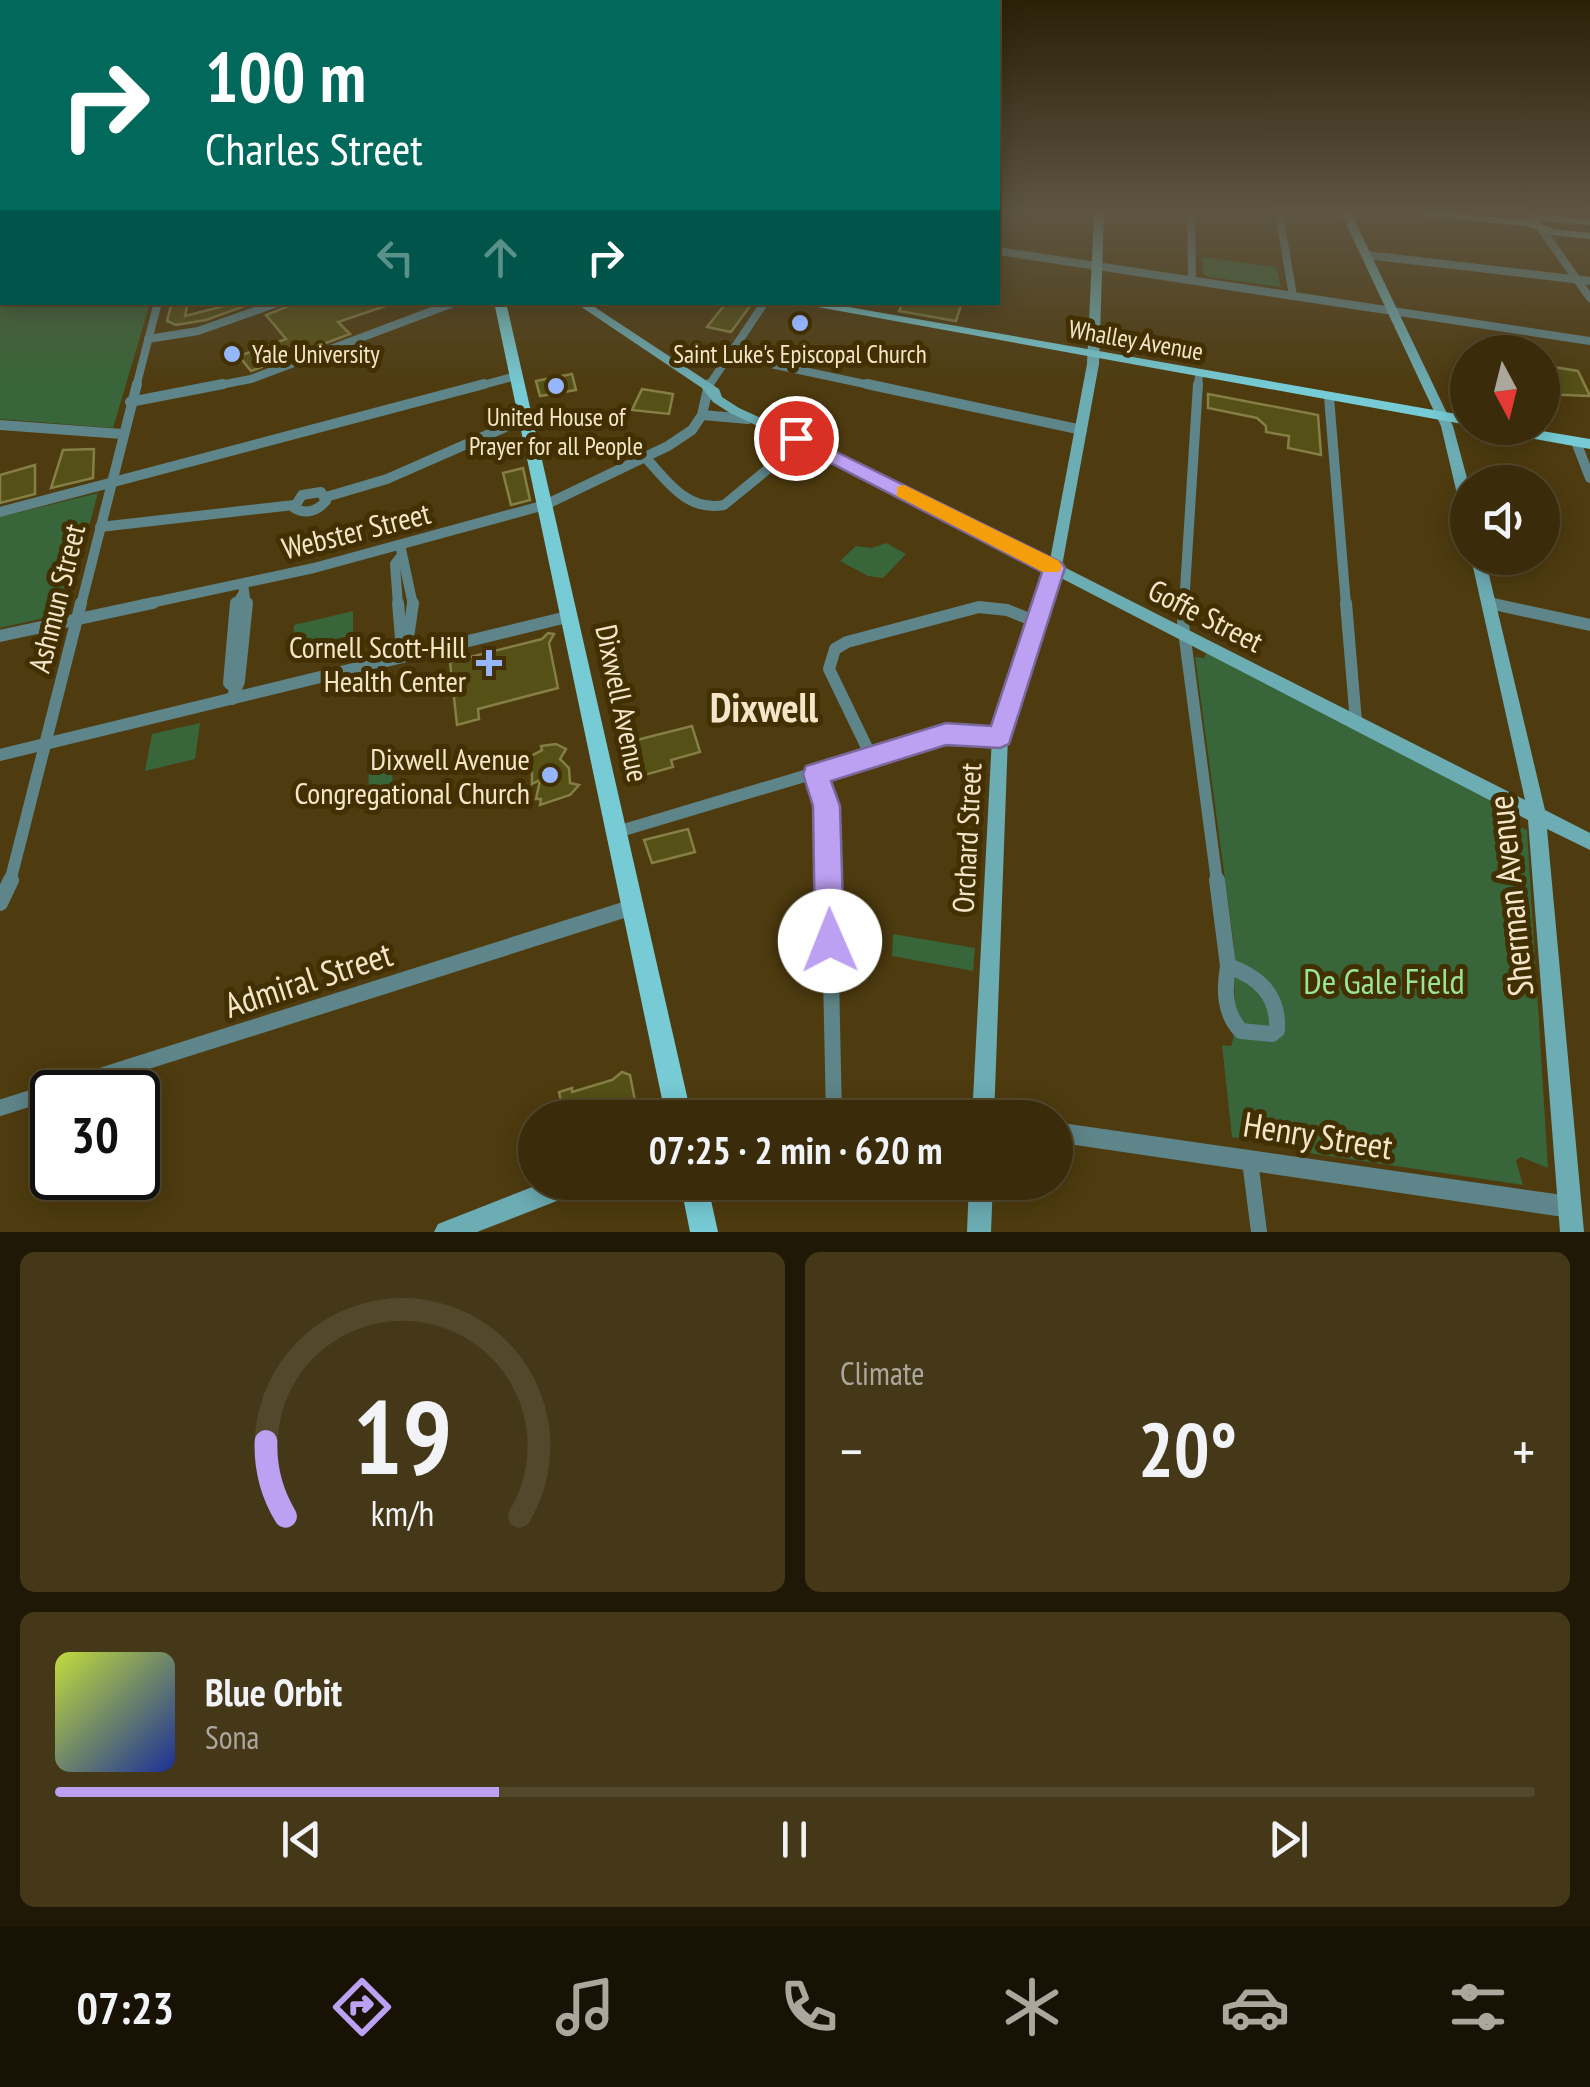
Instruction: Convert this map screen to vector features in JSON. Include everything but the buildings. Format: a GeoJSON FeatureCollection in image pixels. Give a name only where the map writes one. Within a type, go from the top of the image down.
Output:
{"type":"FeatureCollection","features":[{"type":"Feature","properties":{"kind":"main road","name":"Orchard Street"},"geometry":{"type":"LineString","coordinates":[[985,1100],[1000,737],[1054,568],[1082,430],[1092,355],[1097,270]]}},
{"type":"Feature","properties":{"kind":"main road"},"geometry":{"type":"LineString","coordinates":[[1373,270],[1443,416],[1456,465]]}},
{"type":"Feature","properties":{"kind":"main road","name":"Dixwell Avenue"},"geometry":{"type":"LineString","coordinates":[[501,305],[572,616],[675,1100]]}},
{"type":"Feature","properties":{"kind":"main road","name":"Goffe Street"},"geometry":{"type":"LineString","coordinates":[[584,305],[707,389],[800,440],[1590,842]]}},
{"type":"Feature","properties":{"kind":"main road","name":"Whalley Avenue"},"geometry":{"type":"LineString","coordinates":[[813,305],[1450,417]]}},
{"type":"Feature","properties":{"kind":"main road","name":"Goffe Street"},"geometry":{"type":"LineString","coordinates":[[707,389],[713,398],[748,418],[800,440]]}},
{"type":"Feature","properties":{"kind":"main road","name":"Sherman Avenue"},"geometry":{"type":"LineString","coordinates":[[1482,575],[1538,816],[1572,1232]]}},
{"type":"Feature","properties":{"kind":"main road"},"geometry":{"type":"LineString","coordinates":[[446,1232],[530,1200]]}},
{"type":"Feature","properties":{"kind":"main road"},"geometry":{"type":"LineString","coordinates":[[698,1200],[704,1232]]}},
{"type":"Feature","properties":{"kind":"main road"},"geometry":{"type":"LineString","coordinates":[[978,1232],[980,1200]]}},
{"type":"Feature","properties":{"kind":"street"},"geometry":{"type":"LineString","coordinates":[[1127,270],[1590,341]]}},
{"type":"Feature","properties":{"kind":"street"},"geometry":{"type":"LineString","coordinates":[[1192,270],[1192,280]]}},
{"type":"Feature","properties":{"kind":"street"},"geometry":{"type":"LineString","coordinates":[[1288,270],[1292,296]]}},
{"type":"Feature","properties":{"kind":"street"},"geometry":{"type":"LineString","coordinates":[[1497,270],[1590,282]]}},
{"type":"Feature","properties":{"kind":"street"},"geometry":{"type":"LineString","coordinates":[[1570,270],[1590,298]]}},
{"type":"Feature","properties":{"kind":"street","name":"Ashmun Street"},"geometry":{"type":"LineString","coordinates":[[0,903],[7,895],[157,305]]}},
{"type":"Feature","properties":{"kind":"street"},"geometry":{"type":"LineString","coordinates":[[148,339],[198,330],[271,305]]}},
{"type":"Feature","properties":{"kind":"street"},"geometry":{"type":"LineString","coordinates":[[130,402],[252,379],[448,305]]}},
{"type":"Feature","properties":{"kind":"street"},"geometry":{"type":"LineString","coordinates":[[748,418],[702,416],[707,389],[763,305]]}},
{"type":"Feature","properties":{"kind":"street"},"geometry":{"type":"LineString","coordinates":[[728,355],[1082,430]]}},
{"type":"Feature","properties":{"kind":"street"},"geometry":{"type":"LineString","coordinates":[[1199,374],[1184,635],[1232,1022],[1250,1034],[1272,1034],[1277,1030],[1278,1017],[1269,991],[1254,977],[1228,966]]}},
{"type":"Feature","properties":{"kind":"street"},"geometry":{"type":"LineString","coordinates":[[0,512],[516,376]]}},
{"type":"Feature","properties":{"kind":"street"},"geometry":{"type":"LineString","coordinates":[[1330,397],[1356,722]]}},
{"type":"Feature","properties":{"kind":"street","name":"Webster Street"},"geometry":{"type":"LineString","coordinates":[[0,636],[243,589],[401,550],[544,505],[686,435],[702,416]]}},
{"type":"Feature","properties":{"kind":"street"},"geometry":{"type":"LineString","coordinates":[[326,497],[386,479],[526,418]]}},
{"type":"Feature","properties":{"kind":"street"},"geometry":{"type":"LineString","coordinates":[[0,425],[122,434]]}},
{"type":"Feature","properties":{"kind":"street"},"geometry":{"type":"LineString","coordinates":[[645,457],[696,508],[711,509],[724,505],[800,440]]}},
{"type":"Feature","properties":{"kind":"street"},"geometry":{"type":"LineString","coordinates":[[1583,443],[1590,478]]}},
{"type":"Feature","properties":{"kind":"street"},"geometry":{"type":"LineString","coordinates":[[100,527],[294,505],[308,493],[321,492],[326,497]]}},
{"type":"Feature","properties":{"kind":"street"},"geometry":{"type":"LineString","coordinates":[[294,505],[301,512],[312,511],[326,497]]}},
{"type":"Feature","properties":{"kind":"street"},"geometry":{"type":"LineString","coordinates":[[401,550],[396,564],[400,638],[408,650]]}},
{"type":"Feature","properties":{"kind":"street"},"geometry":{"type":"LineString","coordinates":[[233,693],[239,681],[247,598],[243,589]]}},
{"type":"Feature","properties":{"kind":"street"},"geometry":{"type":"LineString","coordinates":[[1489,603],[1590,625]]}},
{"type":"Feature","properties":{"kind":"street"},"geometry":{"type":"LineString","coordinates":[[871,756],[829,669],[835,649],[847,642],[980,607],[1007,610],[1036,622]]}},
{"type":"Feature","properties":{"kind":"street"},"geometry":{"type":"LineString","coordinates":[[0,755],[408,650],[572,616]]}},
{"type":"Feature","properties":{"kind":"street"},"geometry":{"type":"LineString","coordinates":[[617,832],[953,733],[1000,737]]}},
{"type":"Feature","properties":{"kind":"street"},"geometry":{"type":"LineString","coordinates":[[816,774],[826,806],[834,1100]]}},
{"type":"Feature","properties":{"kind":"street","name":"Admiral Street"},"geometry":{"type":"LineString","coordinates":[[0,1108],[633,907]]}},
{"type":"Feature","properties":{"kind":"street","name":"Henry Street"},"geometry":{"type":"LineString","coordinates":[[1073,1135],[1570,1207]]}},
{"type":"Feature","properties":{"kind":"street"},"geometry":{"type":"LineString","coordinates":[[1250,1161],[1259,1232]]}},
{"type":"Feature","properties":{"kind":"green space"},"geometry":{"type":"Polygon","coordinates":[[[1203,270],[1277,270],[1281,287],[1209,277],[1203,270]]]}},
{"type":"Feature","properties":{"kind":"green space"},"geometry":{"type":"Polygon","coordinates":[[[0,305],[149,305],[113,428],[0,419],[0,305]]]}},
{"type":"Feature","properties":{"kind":"green space"},"geometry":{"type":"Polygon","coordinates":[[[98,493],[66,613],[0,628],[0,517],[98,493]]]}},
{"type":"Feature","properties":{"kind":"green space"},"geometry":{"type":"Polygon","coordinates":[[[886,543],[906,554],[883,578],[868,576],[840,561],[856,546],[872,548],[886,543]]]}},
{"type":"Feature","properties":{"kind":"green space"},"geometry":{"type":"Polygon","coordinates":[[[353,611],[353,635],[293,649],[294,625],[353,611]]]}},
{"type":"Feature","properties":{"kind":"green space","name":"De Gale Field"},"geometry":{"type":"Polygon","coordinates":[[[1207,652],[1508,807],[1506,817],[1527,830],[1548,1168],[1521,1157],[1516,1160],[1523,1185],[1309,1153],[1297,1146],[1232,1137],[1222,1045],[1231,1046],[1233,1038],[1234,946],[1195,657],[1204,658],[1207,652]]]}},
{"type":"Feature","properties":{"kind":"green space"},"geometry":{"type":"Polygon","coordinates":[[[200,723],[195,759],[145,771],[152,734],[200,723]]]}},
{"type":"Feature","properties":{"kind":"green space"},"geometry":{"type":"Polygon","coordinates":[[[391,751],[393,788],[369,795],[368,757],[391,751]]]}},
{"type":"Feature","properties":{"kind":"green space"},"geometry":{"type":"Polygon","coordinates":[[[893,934],[975,948],[973,971],[892,956],[893,934]]]}},
{"type":"Feature","properties":{"kind":"slow traffic"},"geometry":{"type":"LineString","coordinates":[[904,492],[1051,567]]}},
{"type":"Feature","properties":{"kind":"place","name":"Saint Luke's Episcopal Church"},"geometry":{"type":"Point","coordinates":[800,323]}},
{"type":"Feature","properties":{"kind":"place","name":"Yale University"},"geometry":{"type":"Point","coordinates":[232,354]}},
{"type":"Feature","properties":{"kind":"place","name":"United House of Prayer for all People"},"geometry":{"type":"Point","coordinates":[556,386]}},
{"type":"Feature","properties":{"kind":"place","name":"Cornell Scott-Hill Health Center"},"geometry":{"type":"Point","coordinates":[489,663]}},
{"type":"Feature","properties":{"kind":"place","name":"Dixwell Avenue Congregational Church"},"geometry":{"type":"Point","coordinates":[550,775]}},
{"type":"Feature","properties":{"kind":"district","name":"Dixwell"},"geometry":{"type":"Point","coordinates":[764,707]}},
{"type":"Feature","properties":{"kind":"route"},"geometry":{"type":"LineString","coordinates":[[796,438],[1054,568],[1000,737],[946,734],[816,774],[826,806],[830,941]]}}]}
